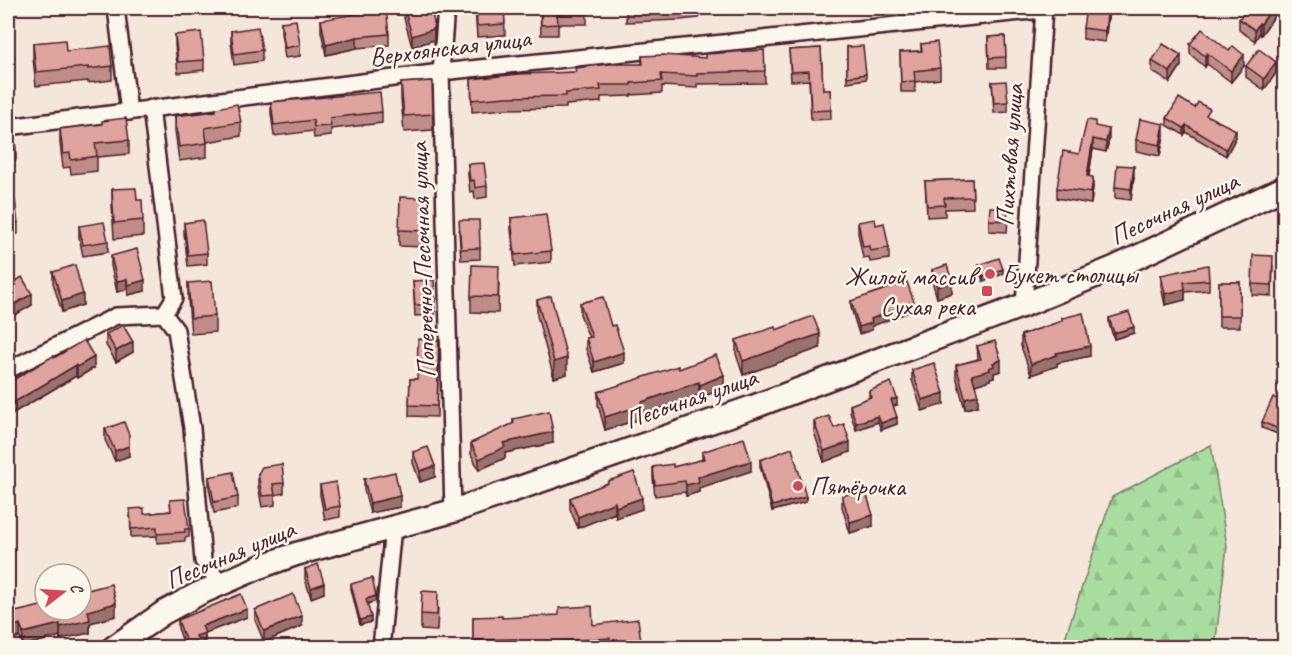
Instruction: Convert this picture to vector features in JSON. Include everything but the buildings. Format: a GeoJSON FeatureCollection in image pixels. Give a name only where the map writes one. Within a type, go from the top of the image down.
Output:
{"type":"FeatureCollection","features":[{"type":"Feature","properties":{"kind":"main road","name":"Песочная улица"},"geometry":{"type":"LineString","coordinates":[[113,648],[163,613],[220,583],[296,554],[453,511],[753,407],[1024,305],[1114,268],[1284,188]]}},
{"type":"Feature","properties":{"kind":"street"},"geometry":{"type":"LineString","coordinates":[[116,8],[129,112]]}},
{"type":"Feature","properties":{"kind":"street","name":"Поперечно-Песочная улица"},"geometry":{"type":"LineString","coordinates":[[446,8],[441,72],[453,511]]}},
{"type":"Feature","properties":{"kind":"street","name":"Верхоянская улица"},"geometry":{"type":"LineString","coordinates":[[8,127],[441,72],[1043,9]]}},
{"type":"Feature","properties":{"kind":"street","name":"Пихтовая улица"},"geometry":{"type":"LineString","coordinates":[[1024,305],[1043,9]]}},
{"type":"Feature","properties":{"kind":"street"},"geometry":{"type":"LineString","coordinates":[[152,108],[174,298],[164,314]]}},
{"type":"Feature","properties":{"kind":"street"},"geometry":{"type":"LineString","coordinates":[[8,370],[116,316],[164,314]]}},
{"type":"Feature","properties":{"kind":"street"},"geometry":{"type":"LineString","coordinates":[[164,314],[176,330],[192,428],[203,561],[220,583]]}},
{"type":"Feature","properties":{"kind":"street"},"geometry":{"type":"LineString","coordinates":[[381,648],[393,527]]}},
{"type":"Feature","properties":{"kind":"green space"},"geometry":{"type":"Polygon","coordinates":[[[1211,445],[1227,546],[1215,647],[1062,647],[1112,497],[1211,445]]]}},
{"type":"Feature","properties":{"kind":"place","name":"Букет столицы"},"geometry":{"type":"Point","coordinates":[990,274]}},
{"type":"Feature","properties":{"kind":"place","name":"Жилой массив Сухая река"},"geometry":{"type":"Point","coordinates":[987,291]}},
{"type":"Feature","properties":{"kind":"place","name":"Пятёрочка"},"geometry":{"type":"Point","coordinates":[798,486]}}]}
